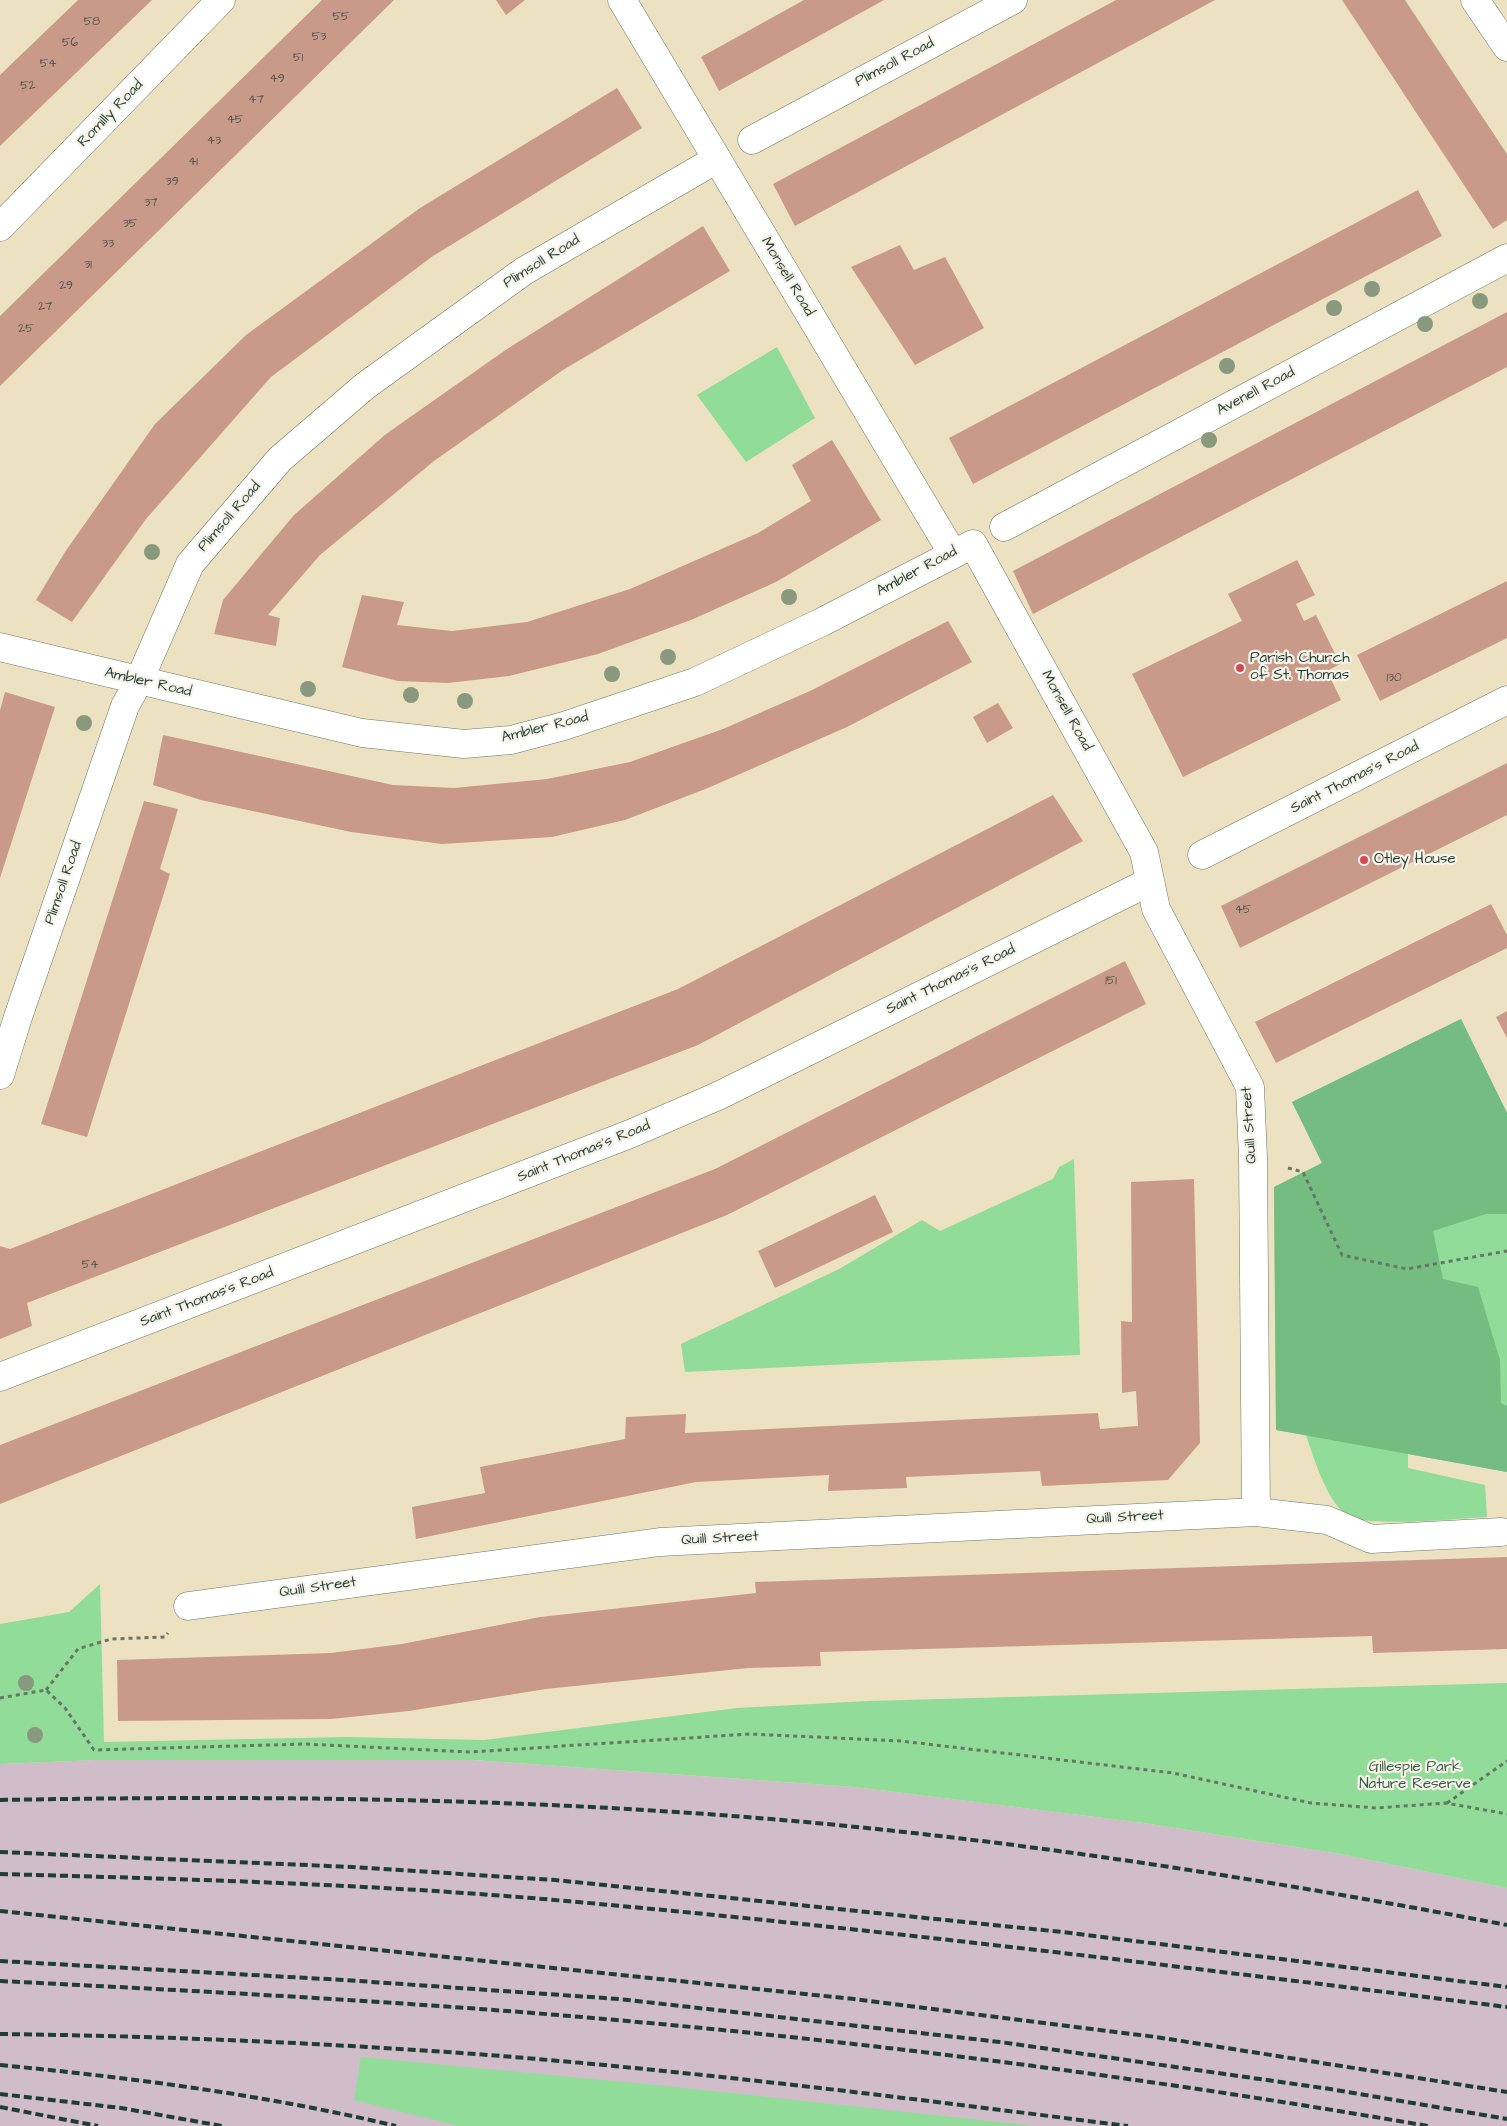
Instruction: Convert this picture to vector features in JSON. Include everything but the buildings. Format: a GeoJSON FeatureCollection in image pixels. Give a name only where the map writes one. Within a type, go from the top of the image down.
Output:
{"type":"FeatureCollection","features":[{"type":"Feature","properties":{"kind":"street","name":"Romilly Road"},"geometry":{"type":"LineString","coordinates":[[0,227],[221,0]]}},
{"type":"Feature","properties":{"kind":"street","name":"Monsell Road"},"geometry":{"type":"LineString","coordinates":[[622,0],[716,159],[963,549],[1144,852],[1149,882]]}},
{"type":"Feature","properties":{"kind":"street"},"geometry":{"type":"LineString","coordinates":[[1475,0],[1507,47]]}},
{"type":"Feature","properties":{"kind":"street","name":"Plimsoll Road"},"geometry":{"type":"LineString","coordinates":[[752,140],[1009,1]]}},
{"type":"Feature","properties":{"kind":"street","name":"Plimsoll Road"},"geometry":{"type":"LineString","coordinates":[[0,1075],[9,1018],[125,706],[139,681],[190,564],[280,459],[365,386],[524,271],[716,159]]}},
{"type":"Feature","properties":{"kind":"street","name":"Avenell Road"},"geometry":{"type":"LineString","coordinates":[[1004,527],[1507,258]]}},
{"type":"Feature","properties":{"kind":"street","name":"Ambler Road"},"geometry":{"type":"LineString","coordinates":[[0,647],[362,733],[464,744],[511,740],[564,726],[695,682],[822,622],[963,549]]}},
{"type":"Feature","properties":{"kind":"street","name":"Saint Thomas's Road"},"geometry":{"type":"LineString","coordinates":[[1202,855],[1507,700]]}},
{"type":"Feature","properties":{"kind":"street","name":"Quill Street"},"geometry":{"type":"LineString","coordinates":[[1149,882],[1156,909],[1250,1087],[1254,1158],[1256,1512]]}},
{"type":"Feature","properties":{"kind":"street","name":"Saint Thomas's Road"},"geometry":{"type":"LineString","coordinates":[[0,1377],[648,1126],[718,1096],[1149,882]]}},
{"type":"Feature","properties":{"kind":"street","name":"Quill Street"},"geometry":{"type":"LineString","coordinates":[[188,1606],[660,1542],[1256,1512],[1327,1520],[1371,1539],[1501,1532]]}},
{"type":"Feature","properties":{"kind":"path"},"geometry":{"type":"LineString","coordinates":[[1254,1158],[1303,1172],[1342,1255],[1406,1269],[1507,1251]]}},
{"type":"Feature","properties":{"kind":"path"},"geometry":{"type":"LineString","coordinates":[[0,1698],[46,1690],[78,1649],[111,1639],[165,1637],[188,1606]]}},
{"type":"Feature","properties":{"kind":"path"},"geometry":{"type":"LineString","coordinates":[[46,1690],[65,1708],[94,1750],[305,1744],[470,1752],[750,1734],[901,1741],[1173,1773],[1311,1803],[1376,1808],[1446,1803],[1507,1814]]}},
{"type":"Feature","properties":{"kind":"path"},"geometry":{"type":"LineString","coordinates":[[1446,1803],[1507,1761]]}},
{"type":"Feature","properties":{"kind":"shaded area"},"geometry":{"type":"Polygon","coordinates":[[[96,1760],[473,1760],[855,1787],[1144,1823],[1340,1854],[1507,1888],[1507,2126],[0,2126],[0,1764],[96,1760]]]}},
{"type":"Feature","properties":{"kind":"green space"},"geometry":{"type":"Polygon","coordinates":[[[777,347],[815,418],[746,462],[697,395],[777,347]]]}},
{"type":"Feature","properties":{"kind":"green space"},"geometry":{"type":"Polygon","coordinates":[[[1461,1019],[1507,1113],[1507,1472],[1408,1454],[1408,1468],[1485,1485],[1487,1517],[1391,1522],[1355,1518],[1345,1514],[1338,1507],[1326,1488],[1306,1435],[1276,1430],[1274,1187],[1322,1163],[1292,1102],[1461,1019]]]}},
{"type":"Feature","properties":{"kind":"green space"},"geometry":{"type":"Polygon","coordinates":[[[1461,1019],[1507,1113],[1507,1214],[1486,1214],[1433,1231],[1443,1279],[1478,1287],[1500,1360],[1501,1403],[1507,1406],[1507,1472],[1276,1430],[1274,1187],[1322,1163],[1292,1102],[1461,1019]]]}},
{"type":"Feature","properties":{"kind":"green space"},"geometry":{"type":"Polygon","coordinates":[[[1074,1159],[1080,1355],[685,1372],[681,1344],[839,1269],[922,1220],[940,1231],[1053,1179],[1059,1167],[1074,1159]]]}},
{"type":"Feature","properties":{"kind":"green space","name":"Gillespie Park Nature Reserve"},"geometry":{"type":"Polygon","coordinates":[[[100,1584],[104,1742],[346,1737],[484,1740],[737,1708],[869,1701],[1507,1683],[1507,1888],[1340,1854],[1144,1823],[855,1787],[473,1760],[96,1760],[0,1764],[0,1624],[69,1612],[100,1584]]]}},
{"type":"Feature","properties":{"kind":"green space"},"geometry":{"type":"Polygon","coordinates":[[[361,2057],[666,2086],[1035,2126],[458,2126],[354,2100],[361,2057]]]}},
{"type":"Feature","properties":{"kind":"railway"},"geometry":{"type":"LineString","coordinates":[[0,1800],[209,1798],[419,1800],[628,1809],[733,1816],[921,1834],[1089,1855],[1257,1881],[1507,1925]]}},
{"type":"Feature","properties":{"kind":"railway"},"geometry":{"type":"LineString","coordinates":[[0,1852],[352,1867],[555,1880],[1062,1932],[1507,1987]]}},
{"type":"Feature","properties":{"kind":"railway"},"geometry":{"type":"LineString","coordinates":[[0,1874],[347,1886],[555,1900],[912,1936],[1507,2007]]}},
{"type":"Feature","properties":{"kind":"railway"},"geometry":{"type":"LineString","coordinates":[[0,1911],[854,1999],[1156,2037],[1507,2092]]}},
{"type":"Feature","properties":{"kind":"railway"},"geometry":{"type":"LineString","coordinates":[[0,1961],[344,1980],[619,1999],[1000,2042],[1330,2089],[1507,2119]]}},
{"type":"Feature","properties":{"kind":"railway"},"geometry":{"type":"LineString","coordinates":[[0,1981],[467,2008],[758,2034],[982,2059],[1094,2074],[1317,2107],[1428,2126]]}},
{"type":"Feature","properties":{"kind":"railway"},"geometry":{"type":"LineString","coordinates":[[0,2034],[245,2041],[489,2055],[729,2078],[1128,2126]]}},
{"type":"Feature","properties":{"kind":"railway"},"geometry":{"type":"LineString","coordinates":[[0,2065],[200,2089],[298,2105],[396,2126]]}},
{"type":"Feature","properties":{"kind":"railway"},"geometry":{"type":"LineString","coordinates":[[0,2094],[121,2108],[222,2126]]}},
{"type":"Feature","properties":{"kind":"railway"},"geometry":{"type":"LineString","coordinates":[[0,2107],[98,2126]]}},
{"type":"Feature","properties":{"kind":"place","name":"Parish Church of St. Thomas"},"geometry":{"type":"Point","coordinates":[1240,668]}},
{"type":"Feature","properties":{"kind":"place","name":"Otley House"},"geometry":{"type":"Point","coordinates":[1364,860]}}]}
